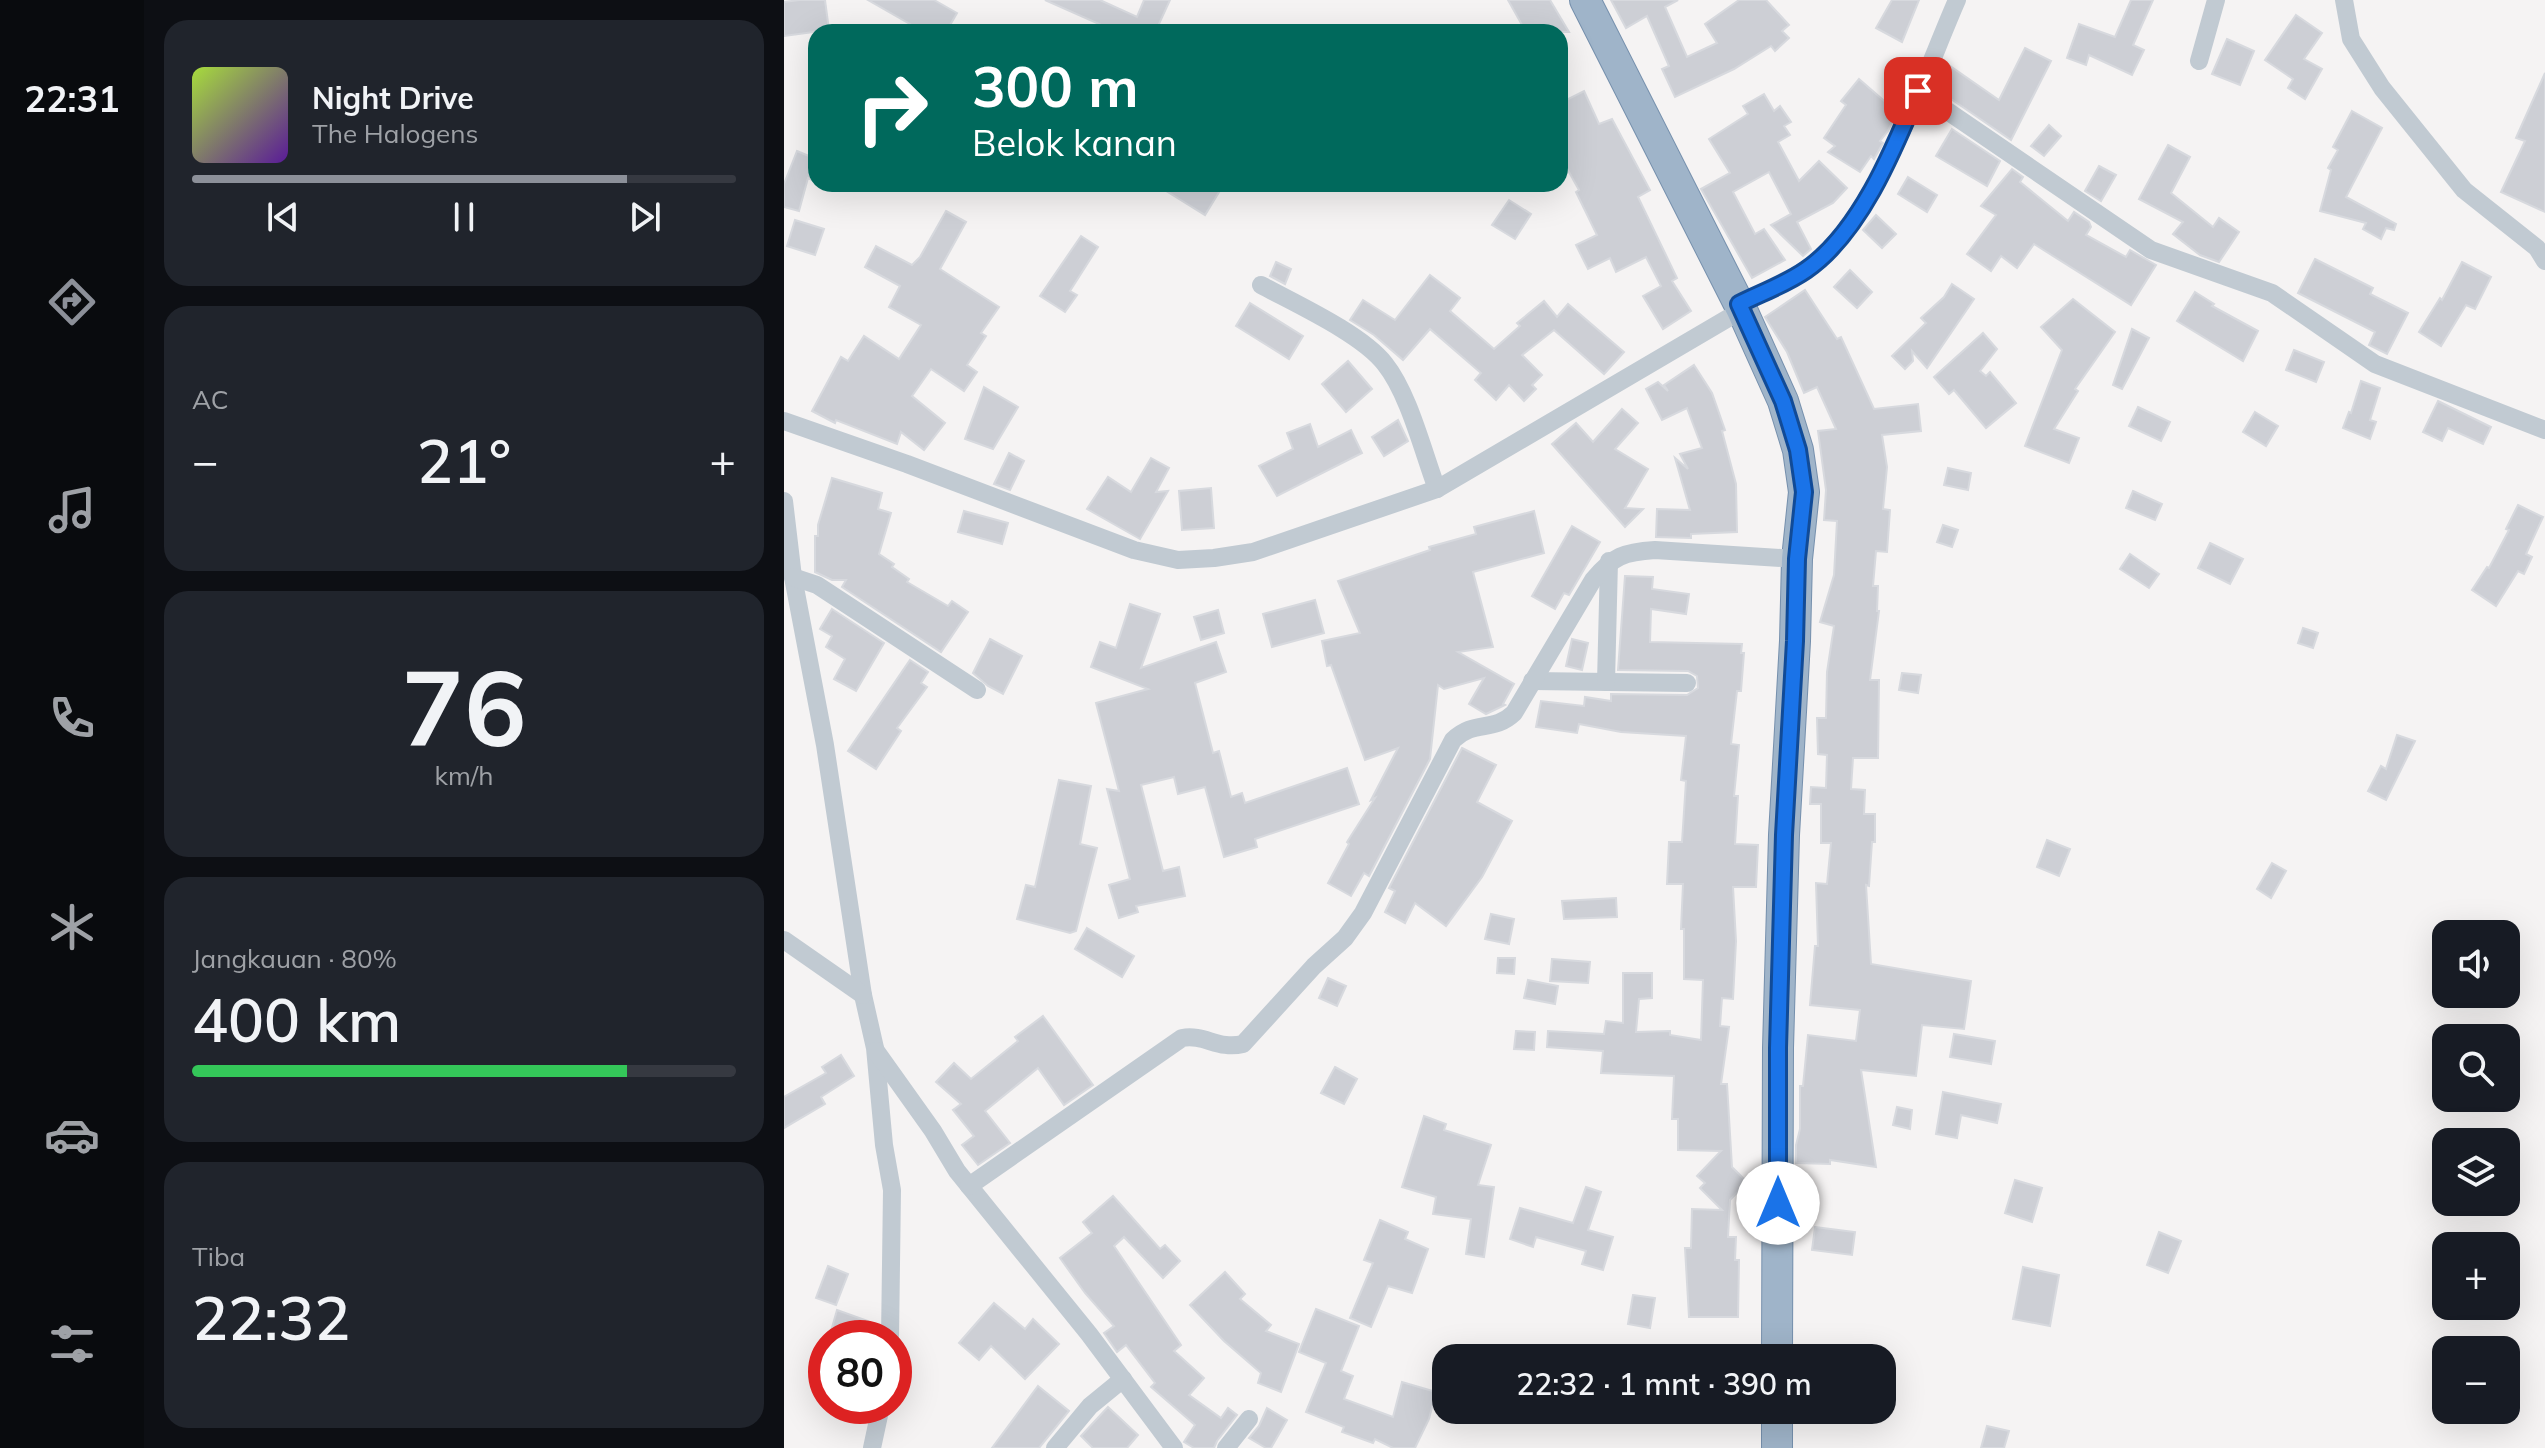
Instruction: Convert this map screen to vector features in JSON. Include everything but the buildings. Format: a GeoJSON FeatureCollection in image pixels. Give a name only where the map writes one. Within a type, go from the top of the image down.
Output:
{"type":"FeatureCollection","features":[{"type":"Feature","properties":{"kind":"highway"},"geometry":{"type":"LineString","coordinates":[[1585,0],[1741,307],[1783,401],[1798,450],[1804,492],[1797,559],[1784,835],[1778,1048],[1777,1344]]}},
{"type":"Feature","properties":{"kind":"highway"},"geometry":{"type":"LineString","coordinates":[[1777,1424],[1777,1448]]}},
{"type":"Feature","properties":{"kind":"street"},"geometry":{"type":"LineString","coordinates":[[784,421],[1134,550],[1178,560],[1253,552],[1437,489],[1807,269],[1828,250],[1852,220],[1893,150],[1957,0]]}},
{"type":"Feature","properties":{"kind":"street"},"geometry":{"type":"LineString","coordinates":[[2199,61],[2216,0]]}},
{"type":"Feature","properties":{"kind":"street"},"geometry":{"type":"LineString","coordinates":[[2344,0],[2351,39],[2382,88],[2464,190],[2537,248],[2545,261]]}},
{"type":"Feature","properties":{"kind":"street"},"geometry":{"type":"LineString","coordinates":[[1918,91],[2151,250],[2272,293],[2375,364],[2545,430]]}},
{"type":"Feature","properties":{"kind":"street"},"geometry":{"type":"LineString","coordinates":[[1261,285],[1351,336],[1373,351],[1385,364],[1401,390],[1437,489]]}},
{"type":"Feature","properties":{"kind":"street"},"geometry":{"type":"LineString","coordinates":[[784,501],[793,577],[825,745],[863,995],[875,1048],[884,1145],[892,1190],[890,1320]]}},
{"type":"Feature","properties":{"kind":"street"},"geometry":{"type":"LineString","coordinates":[[969,1186],[1182,1038],[1194,1036],[1220,1046],[1243,1044],[1314,966],[1345,938],[1363,913],[1453,740],[1463,730],[1499,725],[1514,713],[1593,580],[1609,561],[1632,551],[1655,550],[1797,559]]}},
{"type":"Feature","properties":{"kind":"street"},"geometry":{"type":"LineString","coordinates":[[1606,682],[1609,561]]}},
{"type":"Feature","properties":{"kind":"street"},"geometry":{"type":"LineString","coordinates":[[793,577],[817,585],[977,690]]}},
{"type":"Feature","properties":{"kind":"street"},"geometry":{"type":"LineString","coordinates":[[1532,681],[1687,683]]}},
{"type":"Feature","properties":{"kind":"street"},"geometry":{"type":"LineString","coordinates":[[784,940],[863,995]]}},
{"type":"Feature","properties":{"kind":"street"},"geometry":{"type":"LineString","coordinates":[[875,1048],[969,1186],[1174,1448]]}},
{"type":"Feature","properties":{"kind":"street"},"geometry":{"type":"LineString","coordinates":[[1055,1448],[1090,1406],[1123,1379]]}},
{"type":"Feature","properties":{"kind":"street"},"geometry":{"type":"LineString","coordinates":[[1226,1448],[1249,1419]]}},
{"type":"Feature","properties":{"kind":"street"},"geometry":{"type":"LineString","coordinates":[[872,1448],[877,1424]]}},
{"type":"Feature","properties":{"kind":"route"},"geometry":{"type":"LineString","coordinates":[[1778,1203],[1778,1048],[1784,835],[1797,559],[1804,492],[1798,450],[1783,401],[1739,304],[1807,269],[1828,250],[1852,220],[1893,150],[1918,91]]}}]}
